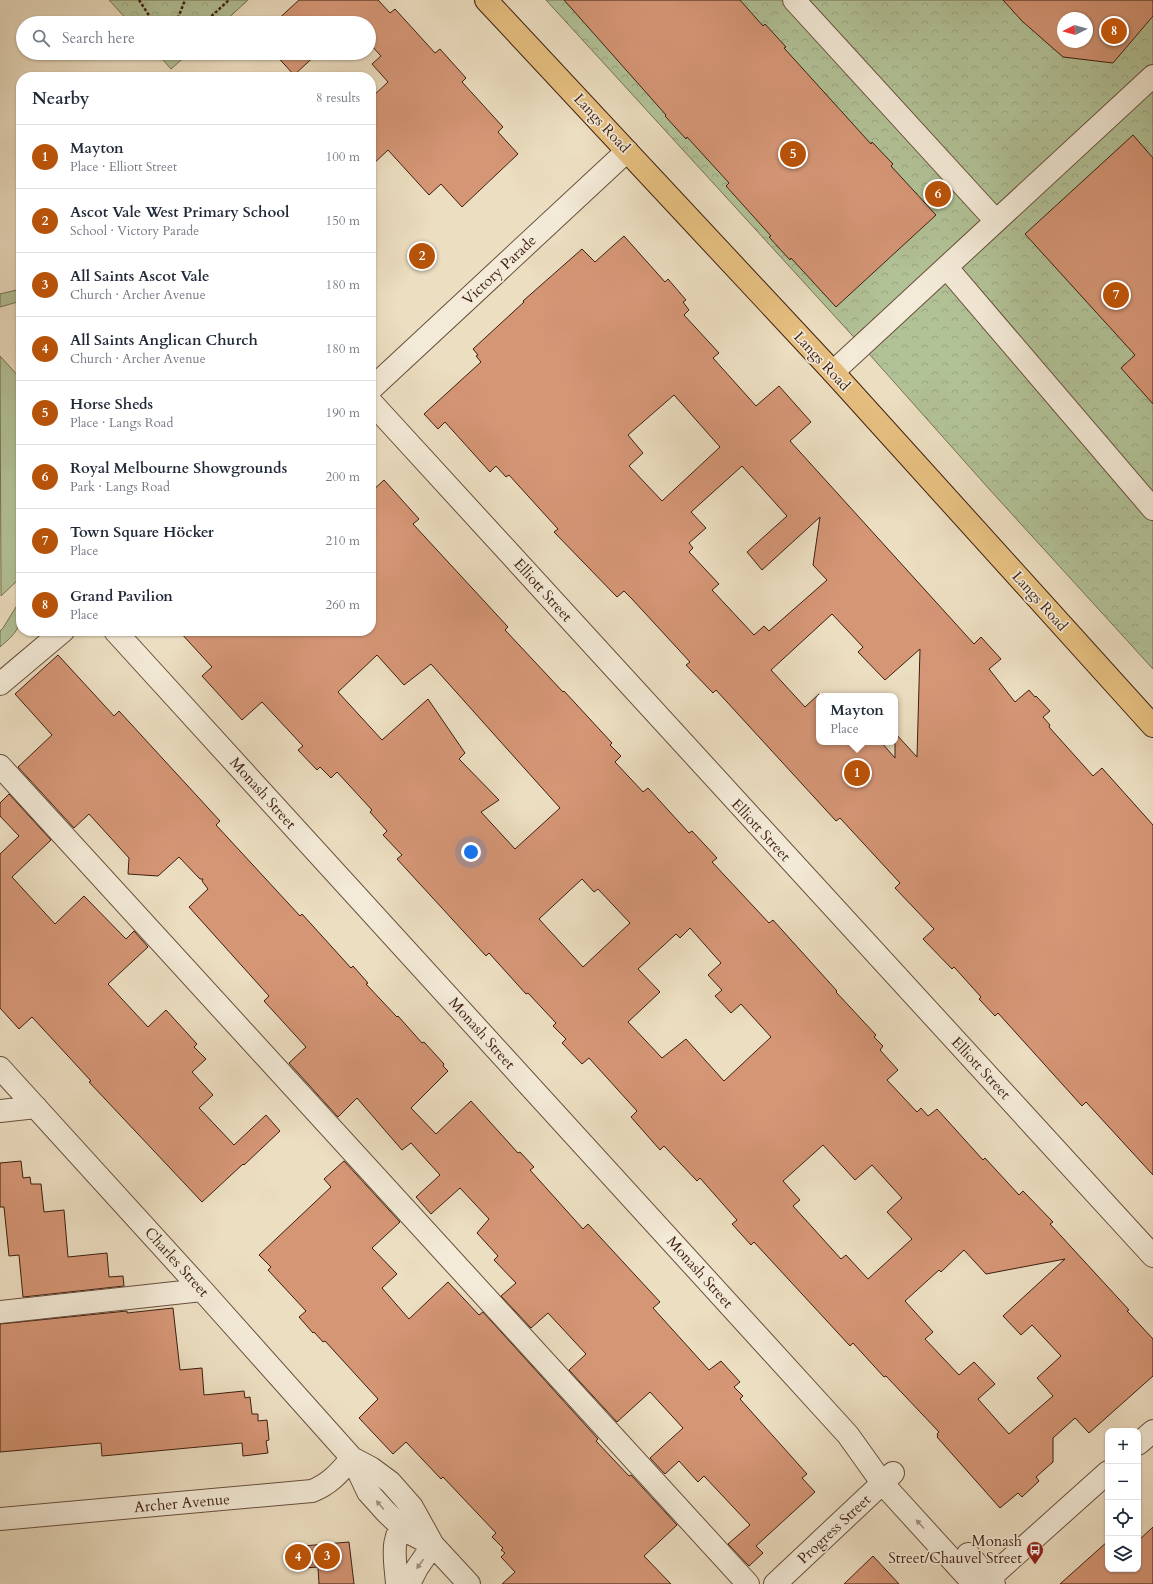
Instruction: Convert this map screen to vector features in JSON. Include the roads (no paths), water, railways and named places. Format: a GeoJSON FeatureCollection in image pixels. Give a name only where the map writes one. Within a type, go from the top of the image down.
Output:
{"type":"FeatureCollection","features":[{"type":"Feature","properties":{"kind":"main road","name":"Langs Road"},"geometry":{"type":"LineString","coordinates":[[486,0],[833,372],[1153,726]]}},
{"type":"Feature","properties":{"kind":"street"},"geometry":{"type":"LineString","coordinates":[[794,0],[996,221]]}},
{"type":"Feature","properties":{"kind":"street"},"geometry":{"type":"LineString","coordinates":[[833,372],[1153,76]]}},
{"type":"Feature","properties":{"kind":"street","name":"Victory Parade"},"geometry":{"type":"LineString","coordinates":[[376,384],[627,151]]}},
{"type":"Feature","properties":{"kind":"street"},"geometry":{"type":"LineString","coordinates":[[947,268],[1153,509]]}},
{"type":"Feature","properties":{"kind":"street","name":"Elliott Street"},"geometry":{"type":"LineString","coordinates":[[376,407],[1153,1256]]}},
{"type":"Feature","properties":{"kind":"street"},"geometry":{"type":"LineString","coordinates":[[0,684],[57,636]]}},
{"type":"Feature","properties":{"kind":"street","name":"Monash Street"},"geometry":{"type":"LineString","coordinates":[[120,636],[848,1435],[985,1583]]}},
{"type":"Feature","properties":{"kind":"street"},"geometry":{"type":"LineString","coordinates":[[5,781],[748,1584]]}},
{"type":"Feature","properties":{"kind":"street","name":"Charles Street"},"geometry":{"type":"LineString","coordinates":[[0,1068],[202,1290],[352,1458],[371,1468],[390,1482],[407,1518],[469,1584]]}},
{"type":"Feature","properties":{"kind":"street"},"geometry":{"type":"LineString","coordinates":[[0,1111],[36,1107]]}},
{"type":"Feature","properties":{"kind":"street"},"geometry":{"type":"LineString","coordinates":[[0,1312],[202,1290]]}},
{"type":"Feature","properties":{"kind":"street"},"geometry":{"type":"LineString","coordinates":[[1141,1441],[1153,1431]]}},
{"type":"Feature","properties":{"kind":"street","name":"Archer Avenue"},"geometry":{"type":"LineString","coordinates":[[0,1519],[312,1491],[322,1487],[333,1479],[352,1458]]}},
{"type":"Feature","properties":{"kind":"street"},"geometry":{"type":"LineString","coordinates":[[985,1583],[1105,1475]]}},
{"type":"Feature","properties":{"kind":"street","name":"Progress Street"},"geometry":{"type":"LineString","coordinates":[[775,1584],[888,1478]]}},
{"type":"Feature","properties":{"kind":"street"},"geometry":{"type":"LineString","coordinates":[[397,1584],[394,1543],[407,1518]]}},
{"type":"Feature","properties":{"kind":"street"},"geometry":{"type":"LineString","coordinates":[[409,1584],[417,1568],[433,1545]]}},
{"type":"Feature","properties":{"kind":"place","name":"Grand Pavilion"},"geometry":{"type":"Point","coordinates":[1114,31]}},
{"type":"Feature","properties":{"kind":"place","name":"Horse Sheds"},"geometry":{"type":"Point","coordinates":[793,154]}},
{"type":"Feature","properties":{"kind":"place","name":"Royal Melbourne Showgrounds"},"geometry":{"type":"Point","coordinates":[938,194]}},
{"type":"Feature","properties":{"kind":"place","name":"Ascot Vale West Primary School"},"geometry":{"type":"Point","coordinates":[422,256]}},
{"type":"Feature","properties":{"kind":"place","name":"Town Square Höcker"},"geometry":{"type":"Point","coordinates":[1116,295]}},
{"type":"Feature","properties":{"kind":"place","name":"Mayton"},"geometry":{"type":"Point","coordinates":[857,773]}},
{"type":"Feature","properties":{"kind":"place","name":"All Saints Ascot Vale"},"geometry":{"type":"Point","coordinates":[327,1556]}},
{"type":"Feature","properties":{"kind":"place","name":"All Saints Anglican Church"},"geometry":{"type":"Point","coordinates":[298,1557]}},
{"type":"Feature","properties":{"kind":"place","name":"Monash Street/Chauvel Street"},"geometry":{"type":"Point","coordinates":[1035,1565]}}]}
